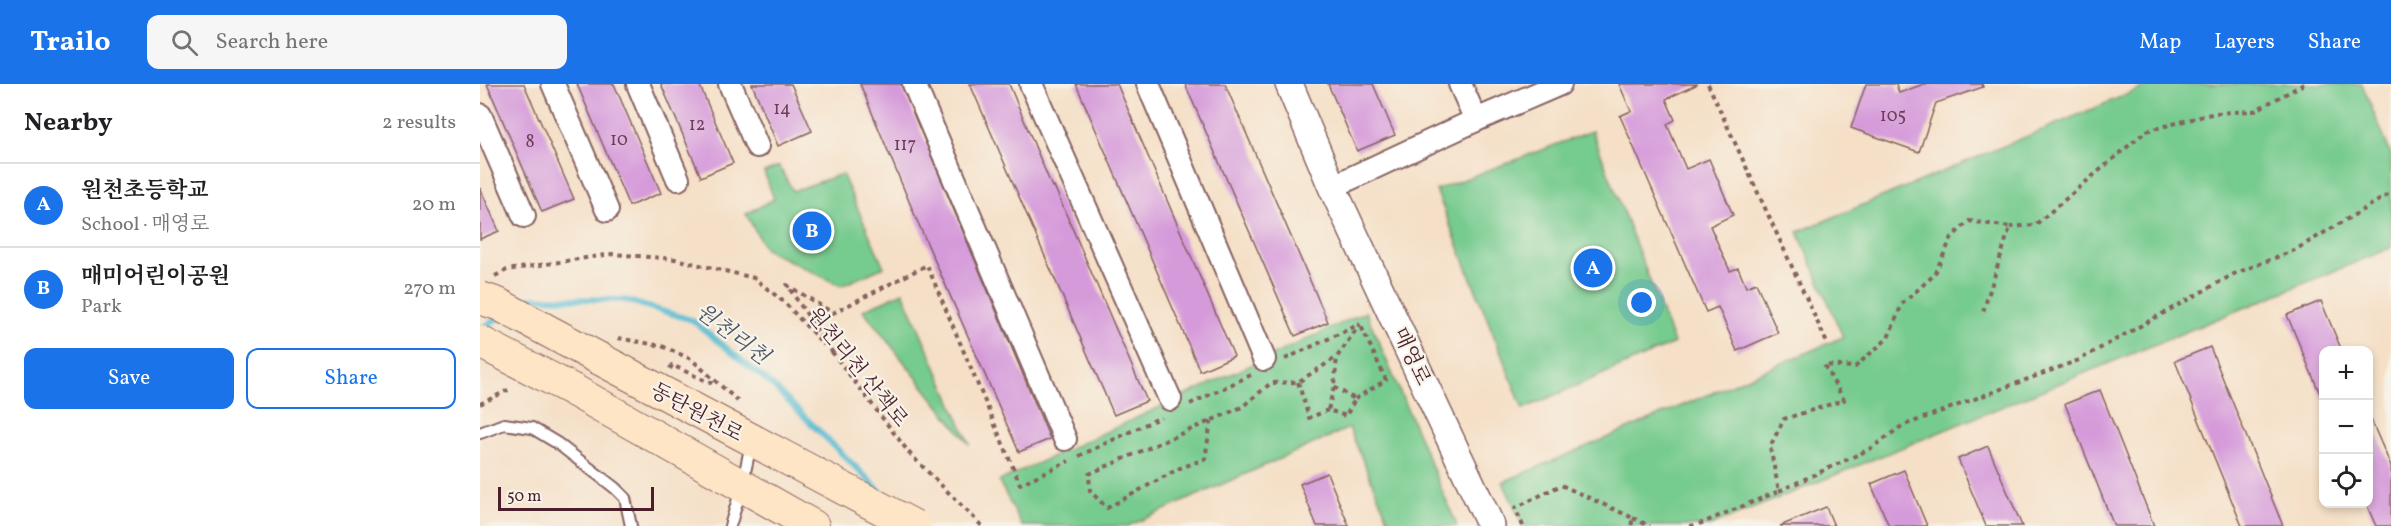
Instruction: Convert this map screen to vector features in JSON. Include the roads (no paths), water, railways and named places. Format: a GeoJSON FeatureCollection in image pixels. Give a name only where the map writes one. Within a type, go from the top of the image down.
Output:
{"type":"FeatureCollection","features":[{"type":"Feature","properties":{"kind":"main road","name":"동탄원천로"},"geometry":{"type":"LineString","coordinates":[[484,289],[498,304],[914,526]]}},
{"type":"Feature","properties":{"kind":"main road","name":"동탄원천로"},"geometry":{"type":"LineString","coordinates":[[480,342],[573,390],[813,526]]}},
{"type":"Feature","properties":{"kind":"street"},"geometry":{"type":"LineString","coordinates":[[553,84],[607,210]]}},
{"type":"Feature","properties":{"kind":"street"},"geometry":{"type":"LineString","coordinates":[[638,84],[678,179]]}},
{"type":"Feature","properties":{"kind":"street"},"geometry":{"type":"LineString","coordinates":[[730,84],[757,146]]}},
{"type":"Feature","properties":{"kind":"street"},"geometry":{"type":"LineString","coordinates":[[914,84],[1065,439]]}},
{"type":"Feature","properties":{"kind":"street"},"geometry":{"type":"LineString","coordinates":[[1031,84],[1170,399]]}},
{"type":"Feature","properties":{"kind":"street"},"geometry":{"type":"LineString","coordinates":[[1148,84],[1264,359]]}},
{"type":"Feature","properties":{"kind":"street","name":"매영로"},"geometry":{"type":"LineString","coordinates":[[1289,84],[1332,187],[1491,526]]}},
{"type":"Feature","properties":{"kind":"street"},"geometry":{"type":"LineString","coordinates":[[1460,84],[1476,120]]}},
{"type":"Feature","properties":{"kind":"street"},"geometry":{"type":"LineString","coordinates":[[1332,187],[1560,84]]}},
{"type":"Feature","properties":{"kind":"street"},"geometry":{"type":"LineString","coordinates":[[480,115],[524,216]]}},
{"type":"Feature","properties":{"kind":"lane"},"geometry":{"type":"LineString","coordinates":[[480,433],[504,424],[532,428],[615,488],[625,498],[629,508],[631,526]]}},
{"type":"Feature","properties":{"kind":"lane"},"geometry":{"type":"LineString","coordinates":[[730,526],[742,486],[761,446]]}},
{"type":"Feature","properties":{"kind":"waterway","name":"원천리천"},"geometry":{"type":"LineString","coordinates":[[519,306],[532,298],[625,300],[692,320],[772,385],[883,494]]}},
{"type":"Feature","properties":{"kind":"waterway","name":"원천리천"},"geometry":{"type":"LineString","coordinates":[[480,329],[500,317]]}},
{"type":"Feature","properties":{"kind":"place","name":"매미어린이공원"},"geometry":{"type":"Point","coordinates":[812,231]}},
{"type":"Feature","properties":{"kind":"place","name":"원천초등학교"},"geometry":{"type":"Point","coordinates":[1593,268]}}]}
